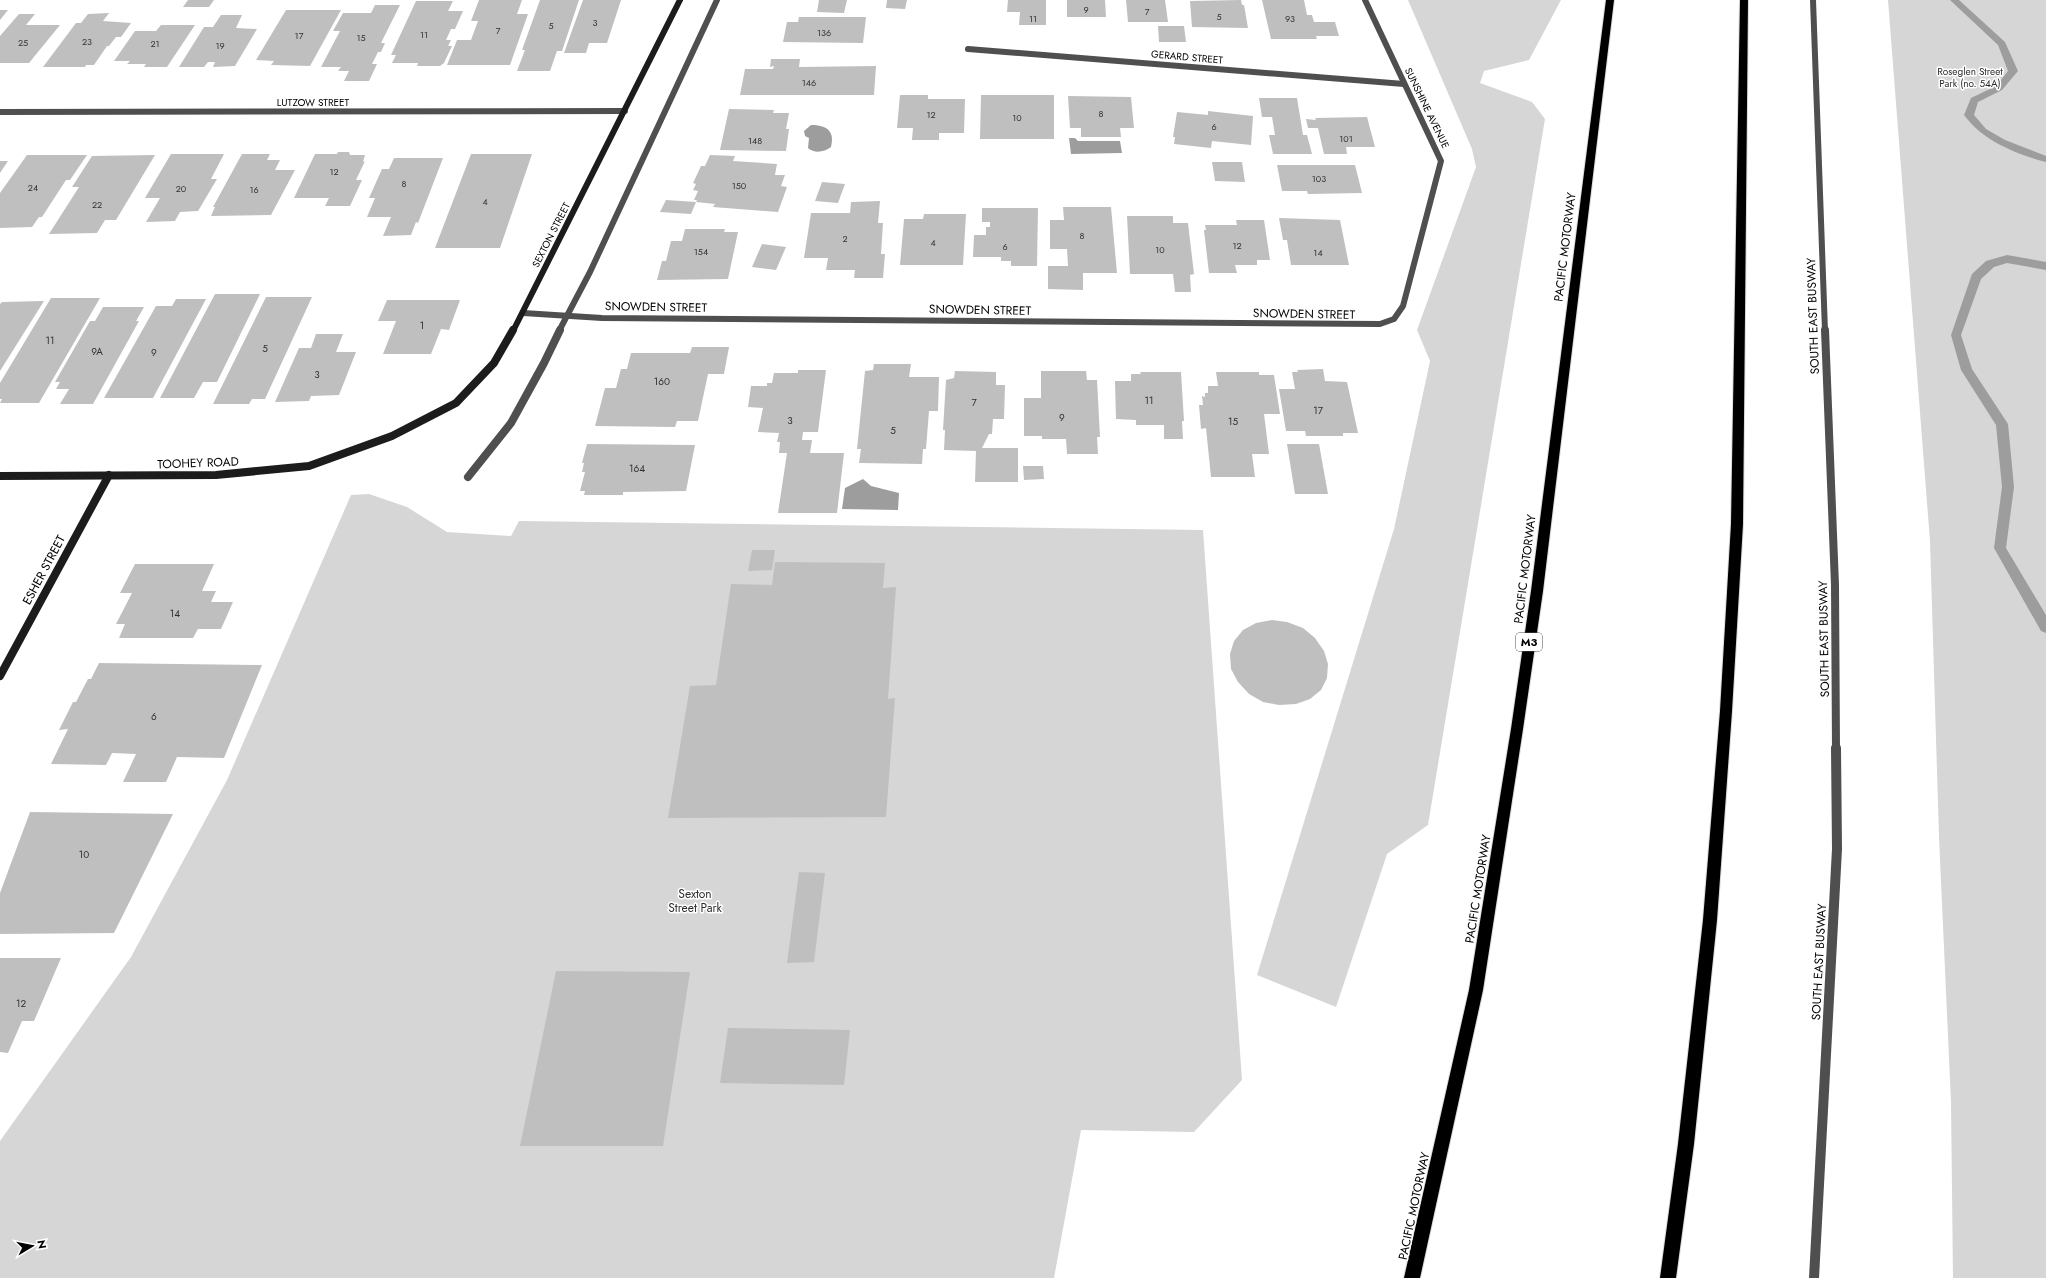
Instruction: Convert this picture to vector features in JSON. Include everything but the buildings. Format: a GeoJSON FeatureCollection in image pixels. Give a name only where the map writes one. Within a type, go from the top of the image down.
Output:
{"type":"FeatureCollection","features":[{"type":"Feature","properties":{"kind":"highway","name":"PACIFIC MOTORWAY"},"geometry":{"type":"LineString","coordinates":[[1412,1278],[1476,990],[1517,729],[1538,584],[1610,0]]}},
{"type":"Feature","properties":{"kind":"highway"},"geometry":{"type":"LineString","coordinates":[[1668,1278],[1686,1144],[1710,920],[1727,703],[1737,524],[1744,0]]}},
{"type":"Feature","properties":{"kind":"main road","name":"SEXTON STREET"},"geometry":{"type":"LineString","coordinates":[[392,436],[456,403],[494,363],[523,313],[680,0]]}},
{"type":"Feature","properties":{"kind":"main road","name":"TOOHEY ROAD"},"geometry":{"type":"LineString","coordinates":[[0,476],[216,475],[309,466],[392,436]]}},
{"type":"Feature","properties":{"kind":"main road","name":"ESHER STREET"},"geometry":{"type":"LineString","coordinates":[[0,676],[109,475]]}},
{"type":"Feature","properties":{"kind":"street"},"geometry":{"type":"LineString","coordinates":[[468,477],[511,422],[544,363],[566,316],[590,272],[716,0]]}},
{"type":"Feature","properties":{"kind":"street","name":"SUNSHINE AVENUE"},"geometry":{"type":"LineString","coordinates":[[1365,0],[1442,161],[1403,306],[1394,319]]}},
{"type":"Feature","properties":{"kind":"street","name":"SOUTH EAST BUSWAY"},"geometry":{"type":"LineString","coordinates":[[1813,0],[1835,585],[1837,849],[1814,1278]]}},
{"type":"Feature","properties":{"kind":"street","name":"GERARD STREET"},"geometry":{"type":"LineString","coordinates":[[968,49],[1404,84]]}},
{"type":"Feature","properties":{"kind":"street","name":"LUTZOW STREET"},"geometry":{"type":"LineString","coordinates":[[0,112],[625,111]]}},
{"type":"Feature","properties":{"kind":"street","name":"SNOWDEN STREET"},"geometry":{"type":"LineString","coordinates":[[523,313],[566,316],[1361,325],[1380,324],[1394,319]]}},
{"type":"Feature","properties":{"kind":"green space"},"geometry":{"type":"Polygon","coordinates":[[[1408,0],[1561,0],[1529,60],[1484,71],[1480,83],[1532,102],[1545,119],[1428,825],[1387,854],[1336,1007],[1257,975],[1394,529],[1430,361],[1417,330],[1476,167],[1472,149],[1408,0]]]}},
{"type":"Feature","properties":{"kind":"green space","name":"Roseglen Street Park (no. 54A)"},"geometry":{"type":"Polygon","coordinates":[[[1888,0],[2046,0],[2046,1278],[1953,1278],[1951,1102],[1939,837],[1930,541],[1888,0]]]}},
{"type":"Feature","properties":{"kind":"green space","name":"Sexton Street Park"},"geometry":{"type":"Polygon","coordinates":[[[369,494],[407,507],[447,532],[511,536],[519,521],[1203,530],[1242,1080],[1194,1132],[1081,1130],[1054,1278],[0,1278],[0,1141],[131,957],[227,780],[351,495],[369,494]]]}},
{"type":"Feature","properties":{"kind":"shaded area"},"geometry":{"type":"Polygon","coordinates":[[[811,125],[821,126],[831,133],[831,147],[820,152],[808,148],[809,138],[805,136],[804,131],[811,125]]]}},
{"type":"Feature","properties":{"kind":"shaded area"},"geometry":{"type":"Polygon","coordinates":[[[1069,138],[1075,138],[1078,141],[1120,141],[1122,153],[1071,154],[1069,138]]]}},
{"type":"Feature","properties":{"kind":"shaded area"},"geometry":{"type":"Polygon","coordinates":[[[863,479],[871,486],[899,493],[898,510],[842,509],[845,488],[863,479]]]}},
{"type":"Feature","properties":{"kind":"waterway"},"geometry":{"type":"LineString","coordinates":[[1954,0],[2002,44],[2013,71],[1999,88],[1974,100],[1969,115],[1983,131],[2002,142],[2046,159]]}},
{"type":"Feature","properties":{"kind":"waterway"},"geometry":{"type":"LineString","coordinates":[[2046,266],[2007,259],[1990,264],[1976,277],[1956,335],[1967,370],[2002,424],[2008,487],[2000,548],[2046,627]]}}]}
